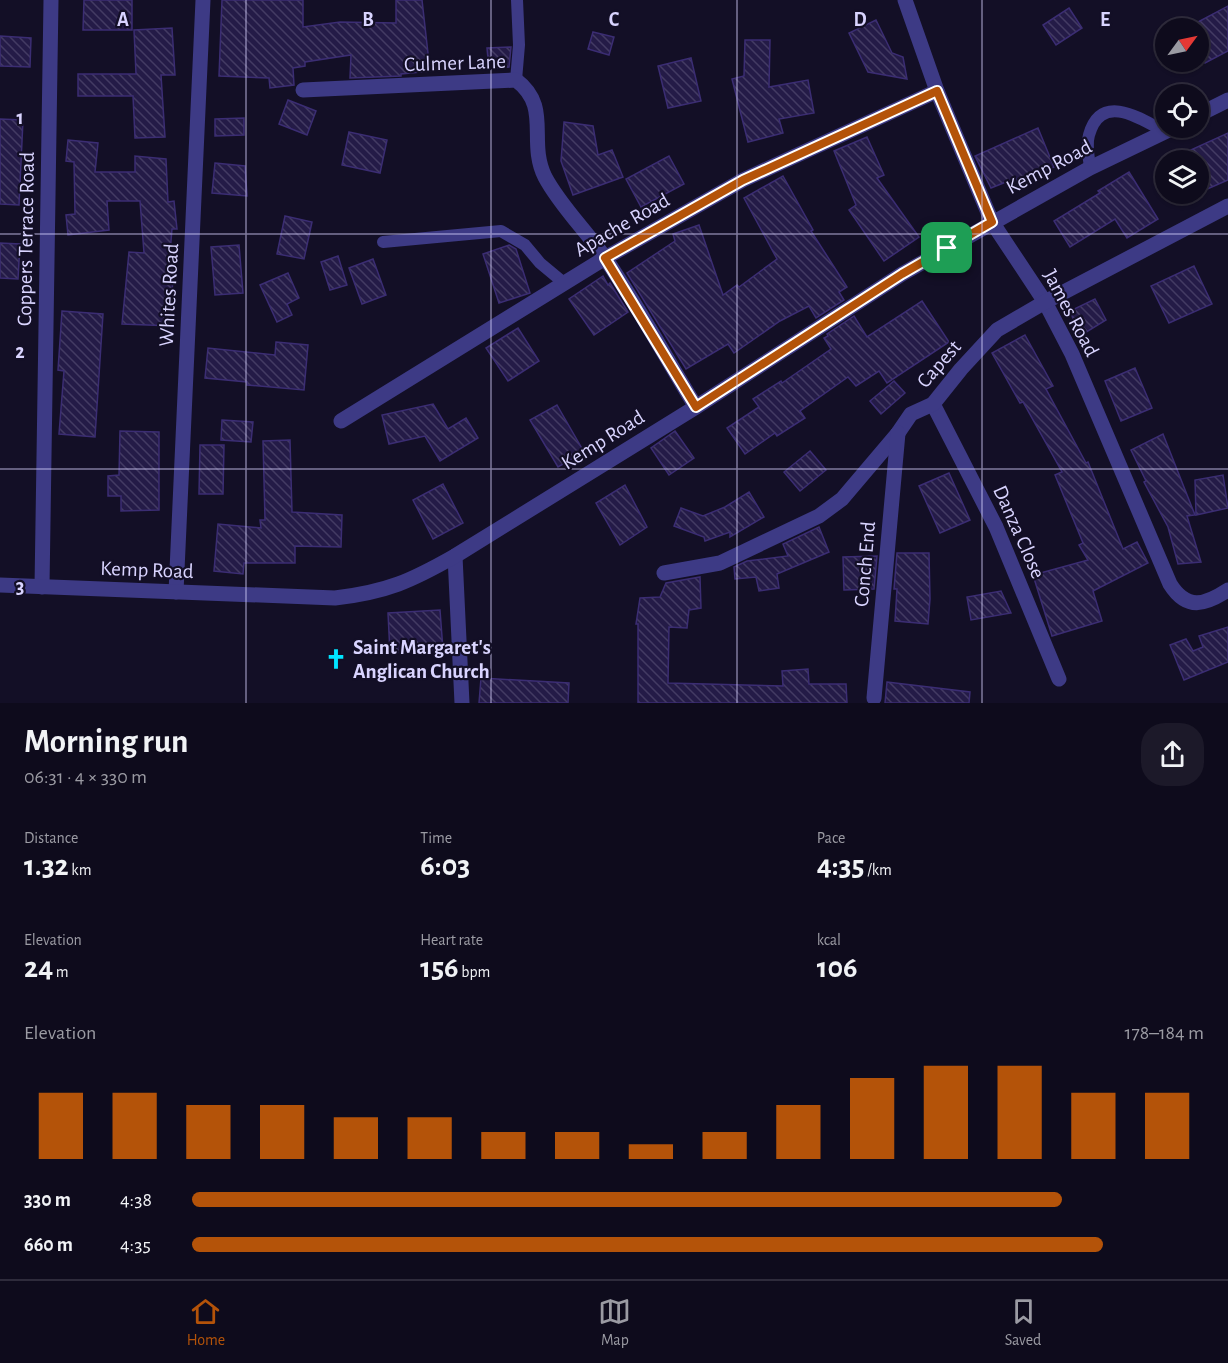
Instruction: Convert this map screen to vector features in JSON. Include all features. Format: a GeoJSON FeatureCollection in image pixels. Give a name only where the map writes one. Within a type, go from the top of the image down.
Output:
{"type":"FeatureCollection","features":[{"type":"Feature","properties":{"kind":"street","name":"Coppers Terrace Road"},"geometry":{"type":"LineString","coordinates":[[42,587],[51,0]]}},
{"type":"Feature","properties":{"kind":"street","name":"Whites Road"},"geometry":{"type":"LineString","coordinates":[[176,592],[203,0]]}},
{"type":"Feature","properties":{"kind":"street","name":"James Road"},"geometry":{"type":"LineString","coordinates":[[905,0],[937,91],[992,222],[1045,302],[1072,354],[1170,584],[1180,597],[1187,602],[1194,603],[1209,601],[1228,590]]}},
{"type":"Feature","properties":{"kind":"street","name":"Culmer Lane"},"geometry":{"type":"LineString","coordinates":[[303,90],[516,80],[528,89],[537,110],[537,145],[544,174],[556,195],[605,258],[696,407]]}},
{"type":"Feature","properties":{"kind":"street","name":"Apache Road"},"geometry":{"type":"LineString","coordinates":[[341,421],[605,258],[743,180],[937,91]]}},
{"type":"Feature","properties":{"kind":"street"},"geometry":{"type":"LineString","coordinates":[[1209,110],[1228,100]]}},
{"type":"Feature","properties":{"kind":"street","name":"Kemp Road"},"geometry":{"type":"LineString","coordinates":[[0,585],[335,598],[389,589],[420,576],[455,556],[696,407],[902,274],[1089,168],[1155,137]]}},
{"type":"Feature","properties":{"kind":"street","name":"Capest"},"geometry":{"type":"LineString","coordinates":[[664,573],[720,563],[819,516],[842,499],[898,433],[911,414],[933,404],[997,330],[1045,302],[1228,206]]}},
{"type":"Feature","properties":{"kind":"street","name":"Danza Close"},"geometry":{"type":"LineString","coordinates":[[933,404],[996,527],[1059,679]]}},
{"type":"Feature","properties":{"kind":"street","name":"Conch End"},"geometry":{"type":"LineString","coordinates":[[874,698],[898,433]]}},
{"type":"Feature","properties":{"kind":"street"},"geometry":{"type":"LineString","coordinates":[[455,556],[462,703]]}},
{"type":"Feature","properties":{"kind":"lane"},"geometry":{"type":"LineString","coordinates":[[516,80],[519,45],[517,0]]}},
{"type":"Feature","properties":{"kind":"lane"},"geometry":{"type":"LineString","coordinates":[[1089,168],[1088,137],[1096,118],[1108,111],[1132,114],[1155,124]]}},
{"type":"Feature","properties":{"kind":"lane"},"geometry":{"type":"LineString","coordinates":[[384,242],[501,231],[525,245],[540,263],[564,283]]}},
{"type":"Feature","properties":{"kind":"building"},"geometry":{"type":"Polygon","coordinates":[[[84,0],[132,0],[132,30],[83,30],[84,0]]]}},
{"type":"Feature","properties":{"kind":"building"},"geometry":{"type":"Polygon","coordinates":[[[222,0],[303,0],[303,27],[340,22],[396,23],[396,0],[422,0],[430,71],[401,74],[401,76],[350,78],[351,55],[305,62],[305,66],[293,68],[294,85],[270,88],[269,78],[219,76],[222,0]]]}},
{"type":"Feature","properties":{"kind":"building"},"geometry":{"type":"Polygon","coordinates":[[[1228,6],[1228,51],[1209,61],[1209,18],[1206,18],[1228,6]]]}},
{"type":"Feature","properties":{"kind":"building"},"geometry":{"type":"Polygon","coordinates":[[[1069,8],[1082,28],[1056,45],[1043,25],[1069,8]]]}},
{"type":"Feature","properties":{"kind":"building"},"geometry":{"type":"Polygon","coordinates":[[[876,20],[892,53],[903,57],[907,79],[868,72],[849,33],[876,20]]]}},
{"type":"Feature","properties":{"kind":"building"},"geometry":{"type":"Polygon","coordinates":[[[172,28],[175,75],[161,75],[165,137],[135,138],[133,96],[78,96],[78,74],[136,74],[134,30],[172,28]]]}},
{"type":"Feature","properties":{"kind":"building"},"geometry":{"type":"Polygon","coordinates":[[[593,32],[614,37],[609,55],[588,49],[593,32]]]}},
{"type":"Feature","properties":{"kind":"building"},"geometry":{"type":"Polygon","coordinates":[[[0,36],[31,38],[30,67],[0,66],[0,36]]]}},
{"type":"Feature","properties":{"kind":"building"},"geometry":{"type":"Polygon","coordinates":[[[745,40],[770,40],[769,87],[808,80],[814,113],[779,119],[783,133],[748,142],[732,79],[744,76],[745,40]]]}},
{"type":"Feature","properties":{"kind":"building"},"geometry":{"type":"Polygon","coordinates":[[[511,47],[509,67],[489,69],[487,48],[511,47]]]}},
{"type":"Feature","properties":{"kind":"building"},"geometry":{"type":"Polygon","coordinates":[[[691,58],[701,101],[668,108],[658,66],[691,58]]]}},
{"type":"Feature","properties":{"kind":"building"},"geometry":{"type":"Polygon","coordinates":[[[288,100],[316,111],[307,135],[279,124],[288,100]]]}},
{"type":"Feature","properties":{"kind":"building"},"geometry":{"type":"Polygon","coordinates":[[[244,118],[244,135],[215,136],[215,119],[244,118]]]}},
{"type":"Feature","properties":{"kind":"building"},"geometry":{"type":"Polygon","coordinates":[[[0,119],[23,120],[19,205],[0,204],[0,119]]]}},
{"type":"Feature","properties":{"kind":"building"},"geometry":{"type":"Polygon","coordinates":[[[564,122],[593,126],[598,155],[612,150],[623,177],[573,195],[561,161],[564,122]]]}},
{"type":"Feature","properties":{"kind":"building"},"geometry":{"type":"Polygon","coordinates":[[[1038,128],[1054,167],[1018,183],[1016,178],[991,188],[975,156],[1038,128]]]}},
{"type":"Feature","properties":{"kind":"building"},"geometry":{"type":"Polygon","coordinates":[[[349,132],[387,140],[380,173],[342,165],[349,132]]]}},
{"type":"Feature","properties":{"kind":"building"},"geometry":{"type":"Polygon","coordinates":[[[1228,133],[1228,180],[1209,188],[1209,150],[1191,150],[1228,133]]]}},
{"type":"Feature","properties":{"kind":"building"},"geometry":{"type":"Polygon","coordinates":[[[867,137],[884,175],[877,178],[919,237],[884,261],[849,210],[856,205],[834,151],[867,137]]]}},
{"type":"Feature","properties":{"kind":"building"},"geometry":{"type":"Polygon","coordinates":[[[68,140],[98,143],[95,172],[135,172],[135,156],[166,159],[168,202],[174,201],[177,229],[172,229],[169,265],[174,265],[173,326],[122,324],[129,252],[144,253],[140,201],[107,201],[109,230],[68,235],[66,215],[75,214],[74,162],[66,161],[68,140]]]}},
{"type":"Feature","properties":{"kind":"building"},"geometry":{"type":"Polygon","coordinates":[[[669,156],[684,184],[641,207],[626,179],[669,156]]]}},
{"type":"Feature","properties":{"kind":"building"},"geometry":{"type":"Polygon","coordinates":[[[215,163],[245,166],[247,196],[212,193],[215,163]]]}},
{"type":"Feature","properties":{"kind":"building"},"geometry":{"type":"Polygon","coordinates":[[[1129,172],[1158,219],[1127,238],[1115,219],[1070,247],[1054,221],[1129,172]]]}},
{"type":"Feature","properties":{"kind":"building"},"geometry":{"type":"Polygon","coordinates":[[[783,176],[813,230],[811,231],[847,287],[839,292],[844,300],[816,318],[809,306],[780,321],[734,353],[728,344],[686,369],[627,273],[675,241],[673,234],[699,225],[723,295],[737,285],[739,287],[777,259],[744,198],[783,176]]]}},
{"type":"Feature","properties":{"kind":"building"},"geometry":{"type":"Polygon","coordinates":[[[285,216],[312,222],[304,259],[277,254],[285,216]]]}},
{"type":"Feature","properties":{"kind":"building"},"geometry":{"type":"Polygon","coordinates":[[[0,243],[20,244],[18,279],[0,278],[0,243]]]}},
{"type":"Feature","properties":{"kind":"building"},"geometry":{"type":"Polygon","coordinates":[[[239,245],[243,293],[215,295],[211,247],[239,245]]]}},
{"type":"Feature","properties":{"kind":"building"},"geometry":{"type":"Polygon","coordinates":[[[509,245],[516,249],[530,293],[499,303],[483,254],[509,245]]]}},
{"type":"Feature","properties":{"kind":"building"},"geometry":{"type":"Polygon","coordinates":[[[338,256],[347,285],[330,290],[321,262],[338,256]]]}},
{"type":"Feature","properties":{"kind":"building"},"geometry":{"type":"Polygon","coordinates":[[[373,259],[386,295],[362,304],[349,268],[373,259]]]}},
{"type":"Feature","properties":{"kind":"building"},"geometry":{"type":"Polygon","coordinates":[[[1194,266],[1212,304],[1169,323],[1151,286],[1194,266]]]}},
{"type":"Feature","properties":{"kind":"building"},"geometry":{"type":"Polygon","coordinates":[[[288,273],[299,298],[287,304],[292,315],[277,322],[260,285],[288,273]]]}},
{"type":"Feature","properties":{"kind":"building"},"geometry":{"type":"Polygon","coordinates":[[[603,276],[628,312],[594,335],[569,299],[603,276]]]}},
{"type":"Feature","properties":{"kind":"building"},"geometry":{"type":"Polygon","coordinates":[[[1095,299],[1106,320],[1080,336],[1070,311],[1095,299]]]}},
{"type":"Feature","properties":{"kind":"building"},"geometry":{"type":"Polygon","coordinates":[[[922,301],[949,342],[887,383],[879,371],[856,386],[848,377],[800,411],[805,418],[777,436],[775,433],[745,454],[727,428],[759,407],[753,399],[781,381],[782,383],[831,349],[824,338],[828,336],[827,334],[854,316],[867,337],[922,301]]]}},
{"type":"Feature","properties":{"kind":"building"},"geometry":{"type":"Polygon","coordinates":[[[62,311],[103,314],[95,437],[59,434],[64,371],[58,370],[62,311]]]}},
{"type":"Feature","properties":{"kind":"building"},"geometry":{"type":"Polygon","coordinates":[[[518,328],[539,361],[508,381],[486,348],[518,328]]]}},
{"type":"Feature","properties":{"kind":"building"},"geometry":{"type":"Polygon","coordinates":[[[1025,335],[1053,386],[1046,389],[1086,463],[1088,462],[1123,549],[1137,542],[1148,563],[1093,591],[1102,621],[1052,636],[1033,575],[1088,560],[1079,545],[1083,543],[1055,475],[1062,472],[1023,402],[1020,403],[992,353],[1025,335]]]}},
{"type":"Feature","properties":{"kind":"building"},"geometry":{"type":"Polygon","coordinates":[[[276,342],[308,345],[304,390],[247,385],[247,382],[205,378],[208,348],[275,355],[276,342]]]}},
{"type":"Feature","properties":{"kind":"building"},"geometry":{"type":"Polygon","coordinates":[[[1135,368],[1152,408],[1121,421],[1105,381],[1135,368]]]}},
{"type":"Feature","properties":{"kind":"building"},"geometry":{"type":"Polygon","coordinates":[[[894,381],[905,393],[881,414],[870,401],[894,381]]]}},
{"type":"Feature","properties":{"kind":"building"},"geometry":{"type":"Polygon","coordinates":[[[433,404],[448,429],[466,418],[478,438],[440,461],[425,436],[389,444],[382,415],[433,404]]]}},
{"type":"Feature","properties":{"kind":"building"},"geometry":{"type":"Polygon","coordinates":[[[557,405],[584,452],[558,467],[530,420],[557,405]]]}},
{"type":"Feature","properties":{"kind":"building"},"geometry":{"type":"Polygon","coordinates":[[[222,420],[253,422],[251,442],[221,440],[222,420]]]}},
{"type":"Feature","properties":{"kind":"building"},"geometry":{"type":"Polygon","coordinates":[[[120,431],[159,432],[159,510],[121,511],[121,496],[108,496],[108,476],[119,475],[120,431]]]}},
{"type":"Feature","properties":{"kind":"building"},"geometry":{"type":"Polygon","coordinates":[[[675,431],[694,458],[669,475],[651,448],[675,431]]]}},
{"type":"Feature","properties":{"kind":"building"},"geometry":{"type":"Polygon","coordinates":[[[1163,434],[1195,515],[1187,516],[1201,562],[1178,564],[1168,527],[1144,482],[1146,481],[1131,450],[1163,434]]]}},
{"type":"Feature","properties":{"kind":"building"},"geometry":{"type":"Polygon","coordinates":[[[290,440],[292,512],[342,515],[341,547],[295,546],[295,563],[244,563],[243,574],[214,571],[218,524],[261,528],[260,520],[265,520],[263,441],[290,440]]]}},
{"type":"Feature","properties":{"kind":"building"},"geometry":{"type":"Polygon","coordinates":[[[200,445],[224,445],[223,494],[199,494],[200,445]]]}},
{"type":"Feature","properties":{"kind":"building"},"geometry":{"type":"Polygon","coordinates":[[[810,451],[826,470],[800,491],[784,472],[810,451]]]}},
{"type":"Feature","properties":{"kind":"building"},"geometry":{"type":"Polygon","coordinates":[[[949,473],[970,520],[940,533],[919,486],[949,473]]]}},
{"type":"Feature","properties":{"kind":"building"},"geometry":{"type":"Polygon","coordinates":[[[1223,475],[1228,508],[1196,515],[1195,480],[1223,475]]]}},
{"type":"Feature","properties":{"kind":"building"},"geometry":{"type":"Polygon","coordinates":[[[443,484],[463,523],[433,539],[413,500],[443,484]]]}},
{"type":"Feature","properties":{"kind":"building"},"geometry":{"type":"Polygon","coordinates":[[[625,485],[647,527],[620,545],[596,503],[625,485]]]}},
{"type":"Feature","properties":{"kind":"building"},"geometry":{"type":"Polygon","coordinates":[[[749,492],[764,517],[730,537],[730,532],[705,541],[704,537],[674,526],[681,508],[703,516],[725,507],[749,492]]]}},
{"type":"Feature","properties":{"kind":"building"},"geometry":{"type":"Polygon","coordinates":[[[819,527],[829,552],[777,574],[779,588],[759,591],[756,577],[735,579],[734,567],[747,561],[788,556],[783,544],[819,527]]]}},
{"type":"Feature","properties":{"kind":"building"},"geometry":{"type":"Polygon","coordinates":[[[897,553],[929,553],[928,624],[895,621],[897,589],[894,589],[897,553]]]}},
{"type":"Feature","properties":{"kind":"building"},"geometry":{"type":"Polygon","coordinates":[[[877,556],[874,589],[844,590],[843,557],[877,556]]]}},
{"type":"Feature","properties":{"kind":"building"},"geometry":{"type":"Polygon","coordinates":[[[700,577],[701,608],[689,610],[687,628],[669,627],[668,683],[783,686],[782,671],[808,669],[809,684],[846,684],[847,703],[638,703],[638,624],[636,624],[640,598],[660,597],[666,583],[700,577]]]}},
{"type":"Feature","properties":{"kind":"building"},"geometry":{"type":"Polygon","coordinates":[[[1001,591],[1011,613],[971,620],[967,597],[1001,591]]]}},
{"type":"Feature","properties":{"kind":"building"},"geometry":{"type":"Polygon","coordinates":[[[440,610],[443,650],[390,653],[388,613],[440,610]]]}},
{"type":"Feature","properties":{"kind":"building"},"geometry":{"type":"Polygon","coordinates":[[[1228,627],[1228,662],[1184,680],[1170,645],[1186,639],[1193,651],[1203,647],[1199,636],[1228,627]]]}},
{"type":"Feature","properties":{"kind":"building"},"geometry":{"type":"Polygon","coordinates":[[[481,678],[569,683],[568,703],[479,703],[481,678]]]}},
{"type":"Feature","properties":{"kind":"building"},"geometry":{"type":"Polygon","coordinates":[[[887,682],[970,692],[969,703],[885,703],[887,682]]]}},
{"type":"Feature","properties":{"kind":"place","name":"Saint Margaret's Anglican Church"},"geometry":{"type":"Point","coordinates":[336,659]}},
{"type":"Feature","properties":{"kind":"route"},"geometry":{"type":"LineString","coordinates":[[937,91],[992,222],[947,248],[902,274],[696,407],[605,258],[743,180],[937,91]]}}]}
